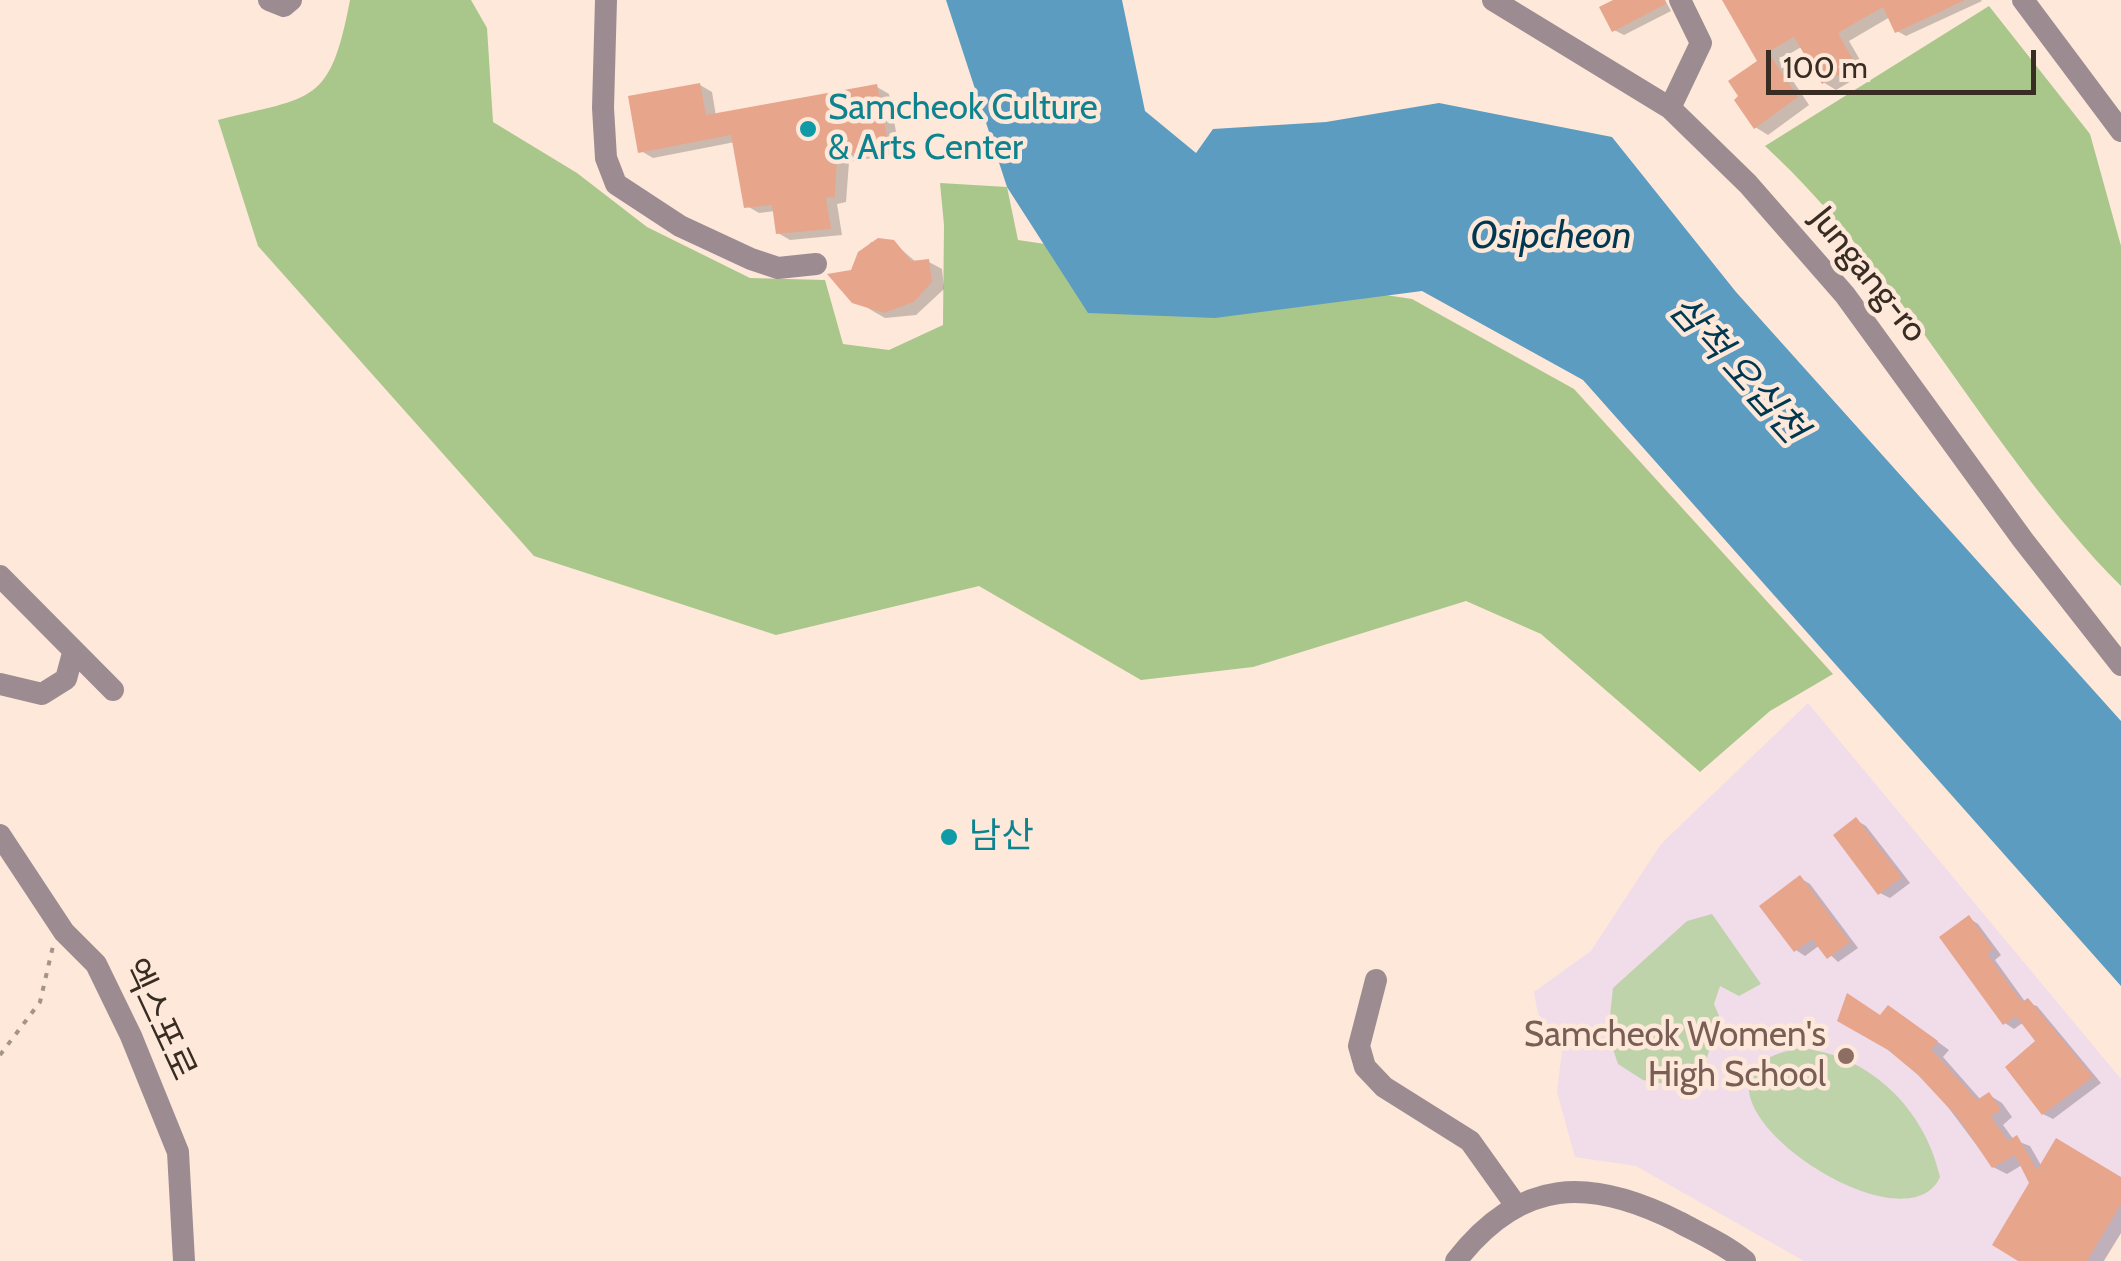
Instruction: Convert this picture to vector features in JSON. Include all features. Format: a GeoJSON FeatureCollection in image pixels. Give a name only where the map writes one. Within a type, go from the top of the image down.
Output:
{"type":"FeatureCollection","features":[{"type":"Feature","properties":{"kind":"street"},"geometry":{"type":"LineString","coordinates":[[269,0],[284,6],[291,0]]}},
{"type":"Feature","properties":{"kind":"street"},"geometry":{"type":"LineString","coordinates":[[606,0],[602,108],[606,158],[616,184],[680,226],[751,259],[778,268],[816,264]]}},
{"type":"Feature","properties":{"kind":"street","name":"Jungang-ro"},"geometry":{"type":"LineString","coordinates":[[1494,0],[1670,108],[1748,184],[1845,295],[2022,540],[2121,665]]}},
{"type":"Feature","properties":{"kind":"street"},"geometry":{"type":"LineString","coordinates":[[1670,108],[1701,44],[1680,0]]}},
{"type":"Feature","properties":{"kind":"street"},"geometry":{"type":"LineString","coordinates":[[2023,0],[2121,131]]}},
{"type":"Feature","properties":{"kind":"street"},"geometry":{"type":"LineString","coordinates":[[0,576],[113,690]]}},
{"type":"Feature","properties":{"kind":"street"},"geometry":{"type":"LineString","coordinates":[[0,684],[42,694],[66,679],[73,653]]}},
{"type":"Feature","properties":{"kind":"street","name":"엑스포로"},"geometry":{"type":"LineString","coordinates":[[0,835],[61,928],[96,964],[178,1152],[184,1261]]}},
{"type":"Feature","properties":{"kind":"street"},"geometry":{"type":"LineString","coordinates":[[1376,980],[1360,1046],[1366,1067],[1384,1087],[1470,1140],[1515,1204]]}},
{"type":"Feature","properties":{"kind":"street"},"geometry":{"type":"LineString","coordinates":[[1456,1261],[1489,1224],[1515,1204],[1573,1191],[1616,1194],[1647,1206],[1746,1261]]}},
{"type":"Feature","properties":{"kind":"path"},"geometry":{"type":"LineString","coordinates":[[0,1055],[40,1002],[50,955],[61,928]]}},
{"type":"Feature","properties":{"kind":"shaded area"},"geometry":{"type":"Polygon","coordinates":[[[1808,703],[2121,1079],[2121,1233],[2103,1261],[1804,1261],[1636,1166],[1575,1157],[1557,1092],[1563,1043],[1538,1014],[1534,992],[1591,951],[1661,844],[1808,703]]]}},
{"type":"Feature","properties":{"kind":"green space"},"geometry":{"type":"Polygon","coordinates":[[[350,0],[471,0],[487,28],[493,122],[577,173],[647,227],[750,278],[825,280],[843,344],[889,350],[943,325],[944,225],[940,183],[1007,187],[1018,240],[1412,299],[1574,389],[1833,674],[1770,711],[1700,772],[1541,634],[1466,601],[1253,667],[1141,680],[979,586],[776,635],[534,556],[258,246],[218,120],[276,106],[312,90],[325,78],[334,60],[350,0]]]}},
{"type":"Feature","properties":{"kind":"green space"},"geometry":{"type":"Polygon","coordinates":[[[1989,6],[2090,134],[2121,246],[2121,586],[2029,479],[1861,250],[1765,146],[1989,6]]]}},
{"type":"Feature","properties":{"kind":"green space"},"geometry":{"type":"Polygon","coordinates":[[[1712,914],[1761,984],[1739,996],[1720,986],[1714,1004],[1719,1016],[1702,1075],[1692,1083],[1671,1085],[1643,1080],[1618,1064],[1608,1034],[1613,988],[1687,921],[1712,914]]]}},
{"type":"Feature","properties":{"kind":"green space"},"geometry":{"type":"Polygon","coordinates":[[[1800,1048],[1849,1062],[1891,1090],[1922,1129],[1940,1177],[1917,1197],[1880,1196],[1837,1180],[1796,1154],[1764,1123],[1749,1092],[1759,1065],[1800,1048]]]}},
{"type":"Feature","properties":{"kind":"water","name":"Osipcheon"},"geometry":{"type":"Polygon","coordinates":[[[946,0],[1122,0],[1145,111],[1196,153],[1213,129],[1326,122],[1439,103],[1612,137],[1736,292],[2121,721],[2121,986],[1583,380],[1422,291],[1215,318],[1088,313],[1007,187],[946,0]]]}},
{"type":"Feature","properties":{"kind":"building"},"geometry":{"type":"Polygon","coordinates":[[[1613,0],[1665,0],[1666,4],[1612,32],[1599,7],[1613,0]]]}},
{"type":"Feature","properties":{"kind":"building"},"geometry":{"type":"Polygon","coordinates":[[[1722,0],[1965,0],[1895,33],[1883,7],[1838,33],[1856,65],[1822,84],[1794,37],[1768,52],[1798,97],[1754,129],[1734,100],[1738,96],[1728,81],[1757,61],[1722,0]]]}},
{"type":"Feature","properties":{"kind":"building","name":"Samcheok Culture & Arts Center"},"geometry":{"type":"Polygon","coordinates":[[[700,83],[706,115],[877,84],[889,147],[837,156],[835,197],[826,198],[831,229],[776,234],[772,205],[744,208],[731,135],[638,153],[628,96],[700,83]]]}},
{"type":"Feature","properties":{"kind":"building"},"geometry":{"type":"Polygon","coordinates":[[[878,238],[894,240],[911,261],[929,259],[932,282],[914,302],[884,313],[852,303],[827,274],[851,270],[858,252],[878,238]]]}},
{"type":"Feature","properties":{"kind":"building"},"geometry":{"type":"Polygon","coordinates":[[[1856,817],[1902,877],[1878,895],[1833,835],[1856,817]]]}},
{"type":"Feature","properties":{"kind":"building"},"geometry":{"type":"Polygon","coordinates":[[[1800,875],[1850,942],[1827,959],[1812,939],[1794,952],[1759,906],[1800,875]]]}},
{"type":"Feature","properties":{"kind":"building"},"geometry":{"type":"Polygon","coordinates":[[[1969,915],[1993,949],[1987,954],[2022,1002],[2028,998],[2093,1077],[2042,1115],[2005,1067],[2035,1041],[2016,1016],[2003,1025],[1939,937],[1969,915]]]}},
{"type":"Feature","properties":{"kind":"building"},"geometry":{"type":"Polygon","coordinates":[[[1847,993],[1880,1015],[1888,1005],[1938,1041],[1931,1049],[1977,1100],[1989,1092],[2001,1109],[1991,1117],[2008,1141],[2017,1135],[2037,1170],[2056,1138],[2121,1177],[2121,1204],[2087,1261],[2018,1261],[1992,1245],[2029,1183],[2015,1155],[1992,1168],[1959,1119],[1918,1075],[1888,1050],[1837,1021],[1847,993]]]}},
{"type":"Feature","properties":{"kind":"place","name":"Samcheok Culture & Arts Center"},"geometry":{"type":"Point","coordinates":[808,129]}},
{"type":"Feature","properties":{"kind":"place","name":"남산"},"geometry":{"type":"Point","coordinates":[949,837]}},
{"type":"Feature","properties":{"kind":"place","name":"Samcheok Women's High School"},"geometry":{"type":"Point","coordinates":[1846,1056]}},
{"type":"Feature","properties":{"kind":"water label","name":"삼척 오십천"},"geometry":{"type":"Point","coordinates":[1737,370]}}]}
